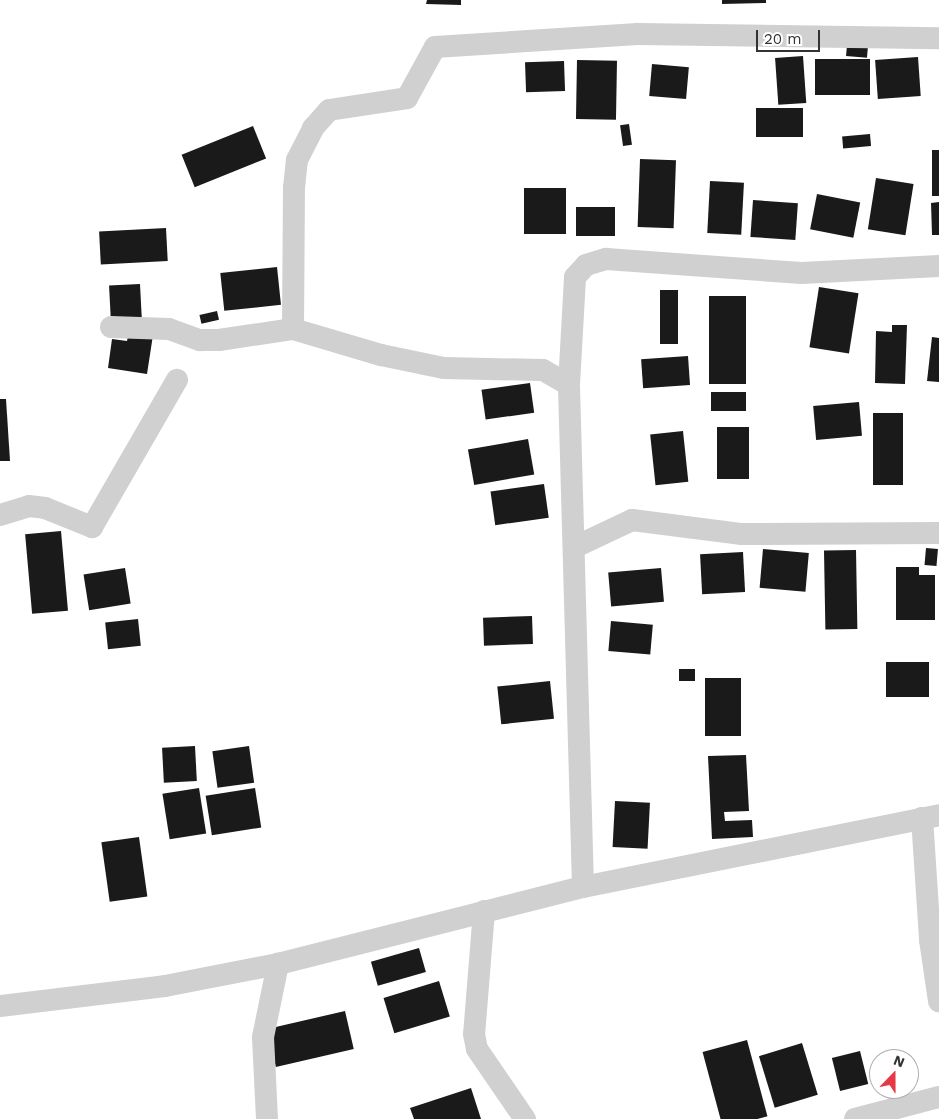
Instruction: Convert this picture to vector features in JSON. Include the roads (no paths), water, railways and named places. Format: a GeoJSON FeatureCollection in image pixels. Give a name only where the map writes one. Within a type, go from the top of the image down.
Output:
{"type":"FeatureCollection","features":[{"type":"Feature","properties":{"kind":"street"},"geometry":{"type":"LineString","coordinates":[[293,329],[294,188],[297,160],[313,128],[329,110],[407,98],[435,47],[638,34],[939,38]]}},
{"type":"Feature","properties":{"kind":"street"},"geometry":{"type":"LineString","coordinates":[[583,887],[577,546],[569,384],[570,301],[575,278],[586,265],[606,259],[802,273],[939,266]]}},
{"type":"Feature","properties":{"kind":"street"},"geometry":{"type":"LineString","coordinates":[[111,327],[169,329],[200,340],[219,340],[293,329],[381,355],[444,368],[543,370],[569,384]]}},
{"type":"Feature","properties":{"kind":"street"},"geometry":{"type":"LineString","coordinates":[[0,515],[29,506],[45,508],[92,527],[177,380]]}},
{"type":"Feature","properties":{"kind":"street"},"geometry":{"type":"LineString","coordinates":[[577,546],[632,520],[742,534],[939,533]]}},
{"type":"Feature","properties":{"kind":"street"},"geometry":{"type":"LineString","coordinates":[[0,1006],[165,986],[278,964],[583,887],[931,816],[930,940],[939,1001]]}},
{"type":"Feature","properties":{"kind":"street"},"geometry":{"type":"LineString","coordinates":[[484,911],[474,1034],[477,1049],[525,1119]]}},
{"type":"Feature","properties":{"kind":"street"},"geometry":{"type":"LineString","coordinates":[[267,1119],[263,1037],[278,964]]}},
{"type":"Feature","properties":{"kind":"street"},"geometry":{"type":"LineString","coordinates":[[854,1119],[939,1097]]}}]}
